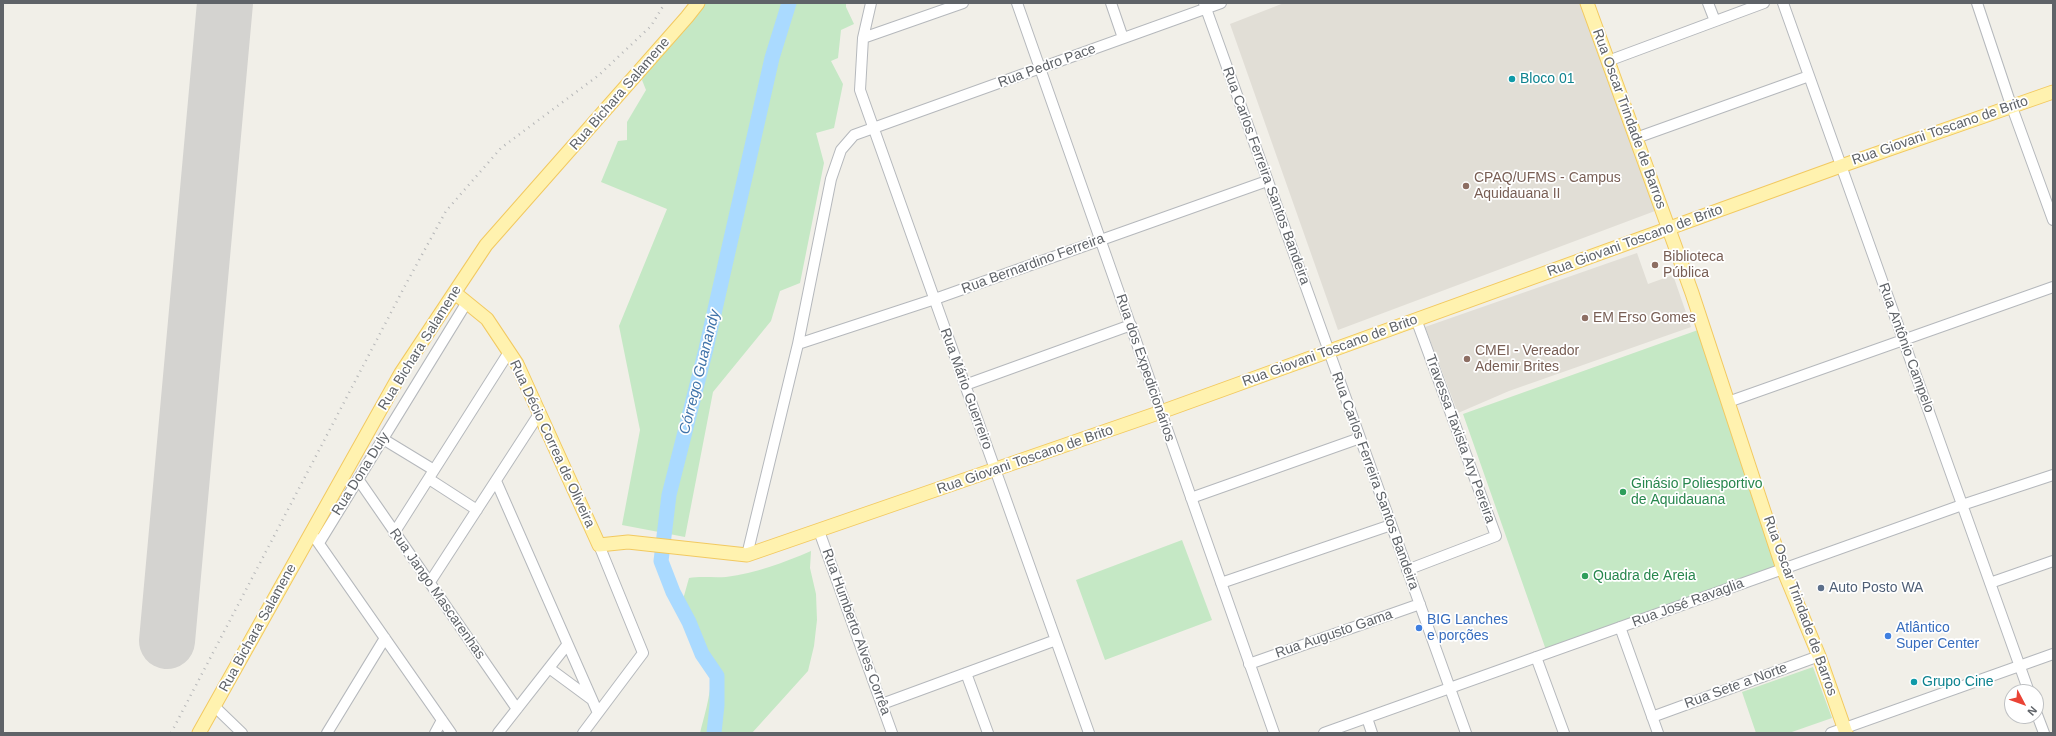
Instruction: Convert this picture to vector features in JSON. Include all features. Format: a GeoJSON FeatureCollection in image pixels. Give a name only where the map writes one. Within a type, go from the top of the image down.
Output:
{"type":"FeatureCollection","features":[{"type":"Feature","properties":{"kind":"main road","name":"Rua Bichara Salamene"},"geometry":{"type":"LineString","coordinates":[[199,733],[315,538],[401,373],[486,245],[688,17],[698,3]]}},
{"type":"Feature","properties":{"kind":"main road","name":"Rua Oscar Trindade de Barros"},"geometry":{"type":"LineString","coordinates":[[1587,3],[1669,230],[1783,569],[1819,656],[1845,731]]}},
{"type":"Feature","properties":{"kind":"main road","name":"Rua Giovani Toscano de Brito"},"geometry":{"type":"LineString","coordinates":[[598,545],[632,542],[747,555],[996,471],[1416,319],[1669,230],[1841,166],[2053,92]]}},
{"type":"Feature","properties":{"kind":"main road","name":"Rua Décio Correa de Oliveira"},"geometry":{"type":"LineString","coordinates":[[455,293],[488,319],[517,364],[598,545]]}},
{"type":"Feature","properties":{"kind":"street"},"geometry":{"type":"LineString","coordinates":[[863,38],[871,3]]}},
{"type":"Feature","properties":{"kind":"street"},"geometry":{"type":"LineString","coordinates":[[863,38],[963,3]]}},
{"type":"Feature","properties":{"kind":"street","name":"Rua dos Expedicionários"},"geometry":{"type":"LineString","coordinates":[[1017,3],[1274,733]]}},
{"type":"Feature","properties":{"kind":"street"},"geometry":{"type":"LineString","coordinates":[[1111,3],[1123,38]]}},
{"type":"Feature","properties":{"kind":"street","name":"Rua Pedro Pace"},"geometry":{"type":"LineString","coordinates":[[747,555],[798,344],[833,172],[841,150],[854,135],[1123,38],[1205,6],[1221,3]]}},
{"type":"Feature","properties":{"kind":"street"},"geometry":{"type":"LineString","coordinates":[[1708,3],[1715,21]]}},
{"type":"Feature","properties":{"kind":"street"},"geometry":{"type":"LineString","coordinates":[[1608,61],[1764,3]]}},
{"type":"Feature","properties":{"kind":"street","name":"Rua Antônio Campelo"},"geometry":{"type":"LineString","coordinates":[[1783,3],[2026,684]]}},
{"type":"Feature","properties":{"kind":"street"},"geometry":{"type":"LineString","coordinates":[[1977,3],[2053,220]]}},
{"type":"Feature","properties":{"kind":"street","name":"Rua Carlos Ferreira Santos Bandeira"},"geometry":{"type":"LineString","coordinates":[[1205,6],[1466,733]]}},
{"type":"Feature","properties":{"kind":"street","name":"Rua Mário Guerreiro"},"geometry":{"type":"LineString","coordinates":[[863,38],[860,90],[1089,733]]}},
{"type":"Feature","properties":{"kind":"street"},"geometry":{"type":"LineString","coordinates":[[1636,138],[1809,76]]}},
{"type":"Feature","properties":{"kind":"street","name":"Rua Bernardino Ferreira"},"geometry":{"type":"LineString","coordinates":[[798,344],[935,300],[1267,181]]}},
{"type":"Feature","properties":{"kind":"street"},"geometry":{"type":"LineString","coordinates":[[1728,402],[2053,287]]}},
{"type":"Feature","properties":{"kind":"street","name":"Rua Dona Duly"},"geometry":{"type":"LineString","coordinates":[[315,538],[358,479],[466,302]]}},
{"type":"Feature","properties":{"kind":"street","name":"Travessa Taxista Ary Pereira"},"geometry":{"type":"LineString","coordinates":[[1407,570],[1496,536],[1416,319]]}},
{"type":"Feature","properties":{"kind":"street"},"geometry":{"type":"LineString","coordinates":[[965,385],[1130,325]]}},
{"type":"Feature","properties":{"kind":"street"},"geometry":{"type":"LineString","coordinates":[[394,533],[509,352]]}},
{"type":"Feature","properties":{"kind":"street"},"geometry":{"type":"LineString","coordinates":[[430,582],[539,414]]}},
{"type":"Feature","properties":{"kind":"street"},"geometry":{"type":"LineString","coordinates":[[1191,498],[1360,438]]}},
{"type":"Feature","properties":{"kind":"street"},"geometry":{"type":"LineString","coordinates":[[383,439],[432,474],[477,510]]}},
{"type":"Feature","properties":{"kind":"street","name":"Rua José Ravaglia"},"geometry":{"type":"LineString","coordinates":[[1324,733],[1962,505],[2053,475]]}},
{"type":"Feature","properties":{"kind":"street","name":"Rua Jango Mascarenhas"},"geometry":{"type":"LineString","coordinates":[[358,479],[517,709]]}},
{"type":"Feature","properties":{"kind":"street"},"geometry":{"type":"LineString","coordinates":[[496,481],[598,713]]}},
{"type":"Feature","properties":{"kind":"street"},"geometry":{"type":"LineString","coordinates":[[1221,584],[1391,525]]}},
{"type":"Feature","properties":{"kind":"street","name":"Rua Humberto Alves Corrêa"},"geometry":{"type":"LineString","coordinates":[[819,531],[892,733]]}},
{"type":"Feature","properties":{"kind":"street"},"geometry":{"type":"LineString","coordinates":[[315,538],[451,733]]}},
{"type":"Feature","properties":{"kind":"street"},"geometry":{"type":"LineString","coordinates":[[583,733],[643,653],[598,545]]}},
{"type":"Feature","properties":{"kind":"street"},"geometry":{"type":"LineString","coordinates":[[1990,583],[2053,561]]}},
{"type":"Feature","properties":{"kind":"street","name":"Rua Augusto Gama"},"geometry":{"type":"LineString","coordinates":[[1249,664],[1420,604]]}},
{"type":"Feature","properties":{"kind":"street"},"geometry":{"type":"LineString","coordinates":[[1620,627],[1658,733]]}},
{"type":"Feature","properties":{"kind":"street"},"geometry":{"type":"LineString","coordinates":[[327,733],[385,638]]}},
{"type":"Feature","properties":{"kind":"street"},"geometry":{"type":"LineString","coordinates":[[882,704],[1056,640]]}},
{"type":"Feature","properties":{"kind":"street"},"geometry":{"type":"LineString","coordinates":[[498,733],[567,645]]}},
{"type":"Feature","properties":{"kind":"street"},"geometry":{"type":"LineString","coordinates":[[1831,733],[1845,731],[2053,654]]}},
{"type":"Feature","properties":{"kind":"street","name":"Rua Sete a Norte"},"geometry":{"type":"LineString","coordinates":[[1652,717],[1819,656]]}},
{"type":"Feature","properties":{"kind":"street"},"geometry":{"type":"LineString","coordinates":[[1536,657],[1564,733]]}},
{"type":"Feature","properties":{"kind":"street"},"geometry":{"type":"LineString","coordinates":[[549,668],[592,700]]}},
{"type":"Feature","properties":{"kind":"street"},"geometry":{"type":"LineString","coordinates":[[966,673],[988,733]]}},
{"type":"Feature","properties":{"kind":"street"},"geometry":{"type":"LineString","coordinates":[[214,706],[242,733]]}},
{"type":"Feature","properties":{"kind":"street"},"geometry":{"type":"LineString","coordinates":[[1367,718],[1372,733]]}},
{"type":"Feature","properties":{"kind":"street"},"geometry":{"type":"LineString","coordinates":[[435,733],[442,720]]}},
{"type":"Feature","properties":{"kind":"shaded area","name":"CPAQ/UFMS - Campus Aquidauana II"},"geometry":{"type":"Polygon","coordinates":[[[1284,3],[1580,3],[1655,211],[1338,330],[1230,24],[1284,3]]]}},
{"type":"Feature","properties":{"kind":"shaded area","name":"EM Erso Gomes"},"geometry":{"type":"Polygon","coordinates":[[[1637,253],[1648,284],[1673,275],[1691,327],[1509,391],[1458,413],[1425,327],[1637,253]]]}},
{"type":"Feature","properties":{"kind":"green space"},"geometry":{"type":"Polygon","coordinates":[[[693,3],[846,3],[846,7],[854,24],[841,30],[838,58],[831,61],[843,84],[834,128],[816,133],[824,163],[800,283],[780,291],[771,321],[713,392],[685,537],[622,525],[640,430],[619,326],[667,209],[601,182],[618,141],[627,140],[627,122],[646,90],[642,80],[693,3]]]}},
{"type":"Feature","properties":{"kind":"green space","name":"Ginásio Poliesportivo de Aquidauana"},"geometry":{"type":"Polygon","coordinates":[[[1698,330],[1783,569],[1546,650],[1463,414],[1698,330]]]}},
{"type":"Feature","properties":{"kind":"green space"},"geometry":{"type":"Polygon","coordinates":[[[1182,540],[1212,620],[1105,660],[1076,580],[1182,540]]]}},
{"type":"Feature","properties":{"kind":"green space"},"geometry":{"type":"Polygon","coordinates":[[[811,551],[810,568],[816,594],[817,620],[814,646],[808,671],[752,733],[700,733],[706,712],[711,679],[708,652],[694,622],[682,603],[689,578],[726,577],[748,573],[811,551]]]}},
{"type":"Feature","properties":{"kind":"green space"},"geometry":{"type":"Polygon","coordinates":[[[1813,667],[1832,718],[1789,733],[1756,733],[1742,692],[1813,667]]]}},
{"type":"Feature","properties":{"kind":"waterway","name":"Córrego Guanandy"},"geometry":{"type":"LineString","coordinates":[[714,733],[717,705],[717,676],[702,654],[689,622],[673,592],[661,561],[669,495],[706,349],[772,58],[789,3]]}},
{"type":"Feature","properties":{"kind":"runway"},"geometry":{"type":"LineString","coordinates":[[167,641],[225,3]]}},
{"type":"Feature","properties":{"kind":"railway"},"geometry":{"type":"LineString","coordinates":[[171,733],[407,282],[446,211],[501,148],[599,75],[651,26],[665,3]]}},
{"type":"Feature","properties":{"kind":"place","name":"Bloco 01"},"geometry":{"type":"Point","coordinates":[1512,79]}},
{"type":"Feature","properties":{"kind":"place","name":"CPAQ/UFMS - Campus Aquidauana II"},"geometry":{"type":"Point","coordinates":[1466,186]}},
{"type":"Feature","properties":{"kind":"place","name":"Biblioteca Pública"},"geometry":{"type":"Point","coordinates":[1655,265]}},
{"type":"Feature","properties":{"kind":"place","name":"EM Erso Gomes"},"geometry":{"type":"Point","coordinates":[1585,318]}},
{"type":"Feature","properties":{"kind":"place","name":"CMEI - Vereador Ademir Brites"},"geometry":{"type":"Point","coordinates":[1467,359]}},
{"type":"Feature","properties":{"kind":"place","name":"Ginásio Poliesportivo de Aquidauana"},"geometry":{"type":"Point","coordinates":[1623,492]}},
{"type":"Feature","properties":{"kind":"place","name":"Quadra de Areia"},"geometry":{"type":"Point","coordinates":[1585,576]}},
{"type":"Feature","properties":{"kind":"place","name":"Auto Posto WA"},"geometry":{"type":"Point","coordinates":[1821,588]}},
{"type":"Feature","properties":{"kind":"place","name":"BIG Lanches e porções"},"geometry":{"type":"Point","coordinates":[1419,628]}},
{"type":"Feature","properties":{"kind":"place","name":"Atlântico Super Center"},"geometry":{"type":"Point","coordinates":[1888,636]}},
{"type":"Feature","properties":{"kind":"place","name":"Grupo Cine"},"geometry":{"type":"Point","coordinates":[1914,682]}}]}
